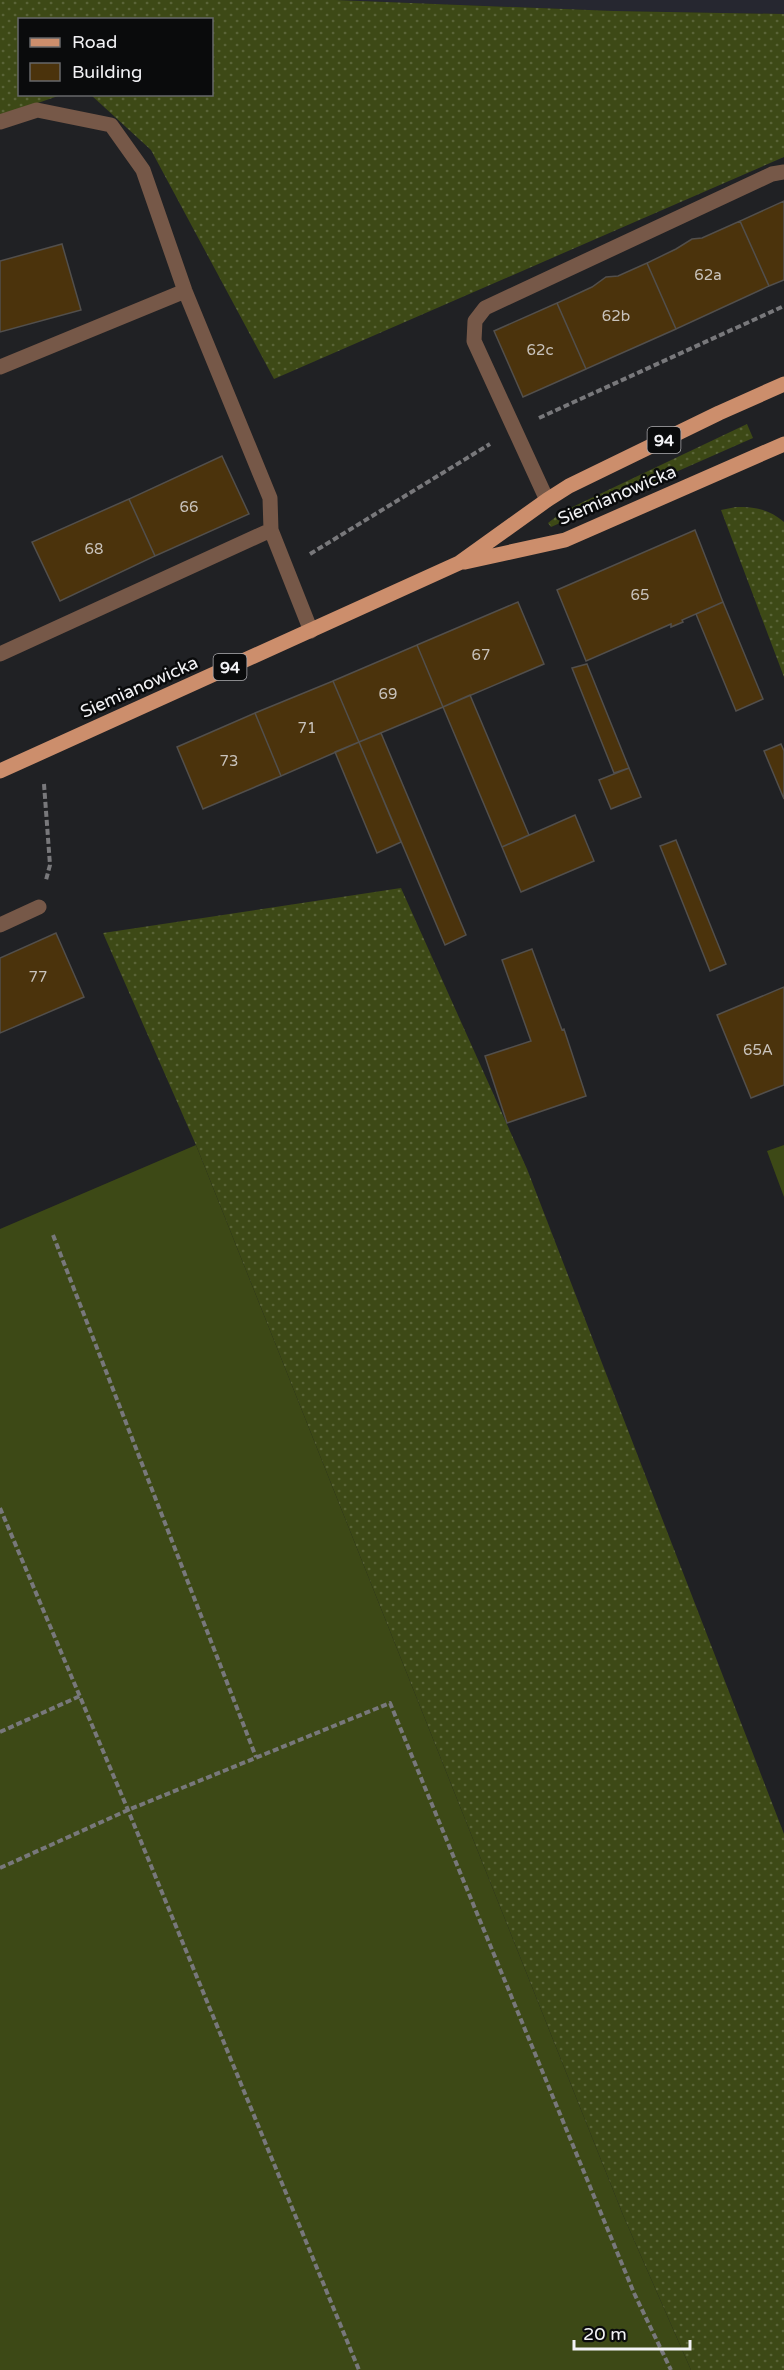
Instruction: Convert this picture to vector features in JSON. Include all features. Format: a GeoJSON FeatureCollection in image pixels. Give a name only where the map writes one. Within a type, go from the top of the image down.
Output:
{"type":"FeatureCollection","features":[{"type":"Feature","properties":{"kind":"main road","name":"Siemianowicka"},"geometry":{"type":"LineString","coordinates":[[0,771],[459,563],[569,486],[784,384]]}},
{"type":"Feature","properties":{"kind":"main road","name":"Siemianowicka"},"geometry":{"type":"LineString","coordinates":[[459,563],[566,540],[784,444]]}},
{"type":"Feature","properties":{"kind":"lane"},"geometry":{"type":"LineString","coordinates":[[0,122],[36,110],[111,125],[143,170],[185,291],[270,498],[272,530],[311,631]]}},
{"type":"Feature","properties":{"kind":"lane"},"geometry":{"type":"LineString","coordinates":[[547,500],[474,341],[475,321],[485,308],[772,174],[784,172]]}},
{"type":"Feature","properties":{"kind":"lane"},"geometry":{"type":"LineString","coordinates":[[0,367],[185,291]]}},
{"type":"Feature","properties":{"kind":"lane"},"geometry":{"type":"LineString","coordinates":[[0,654],[272,530]]}},
{"type":"Feature","properties":{"kind":"lane"},"geometry":{"type":"LineString","coordinates":[[0,924],[39,907]]}},
{"type":"Feature","properties":{"kind":"path"},"geometry":{"type":"LineString","coordinates":[[286,567],[514,430],[784,306]]}},
{"type":"Feature","properties":{"kind":"path"},"geometry":{"type":"LineString","coordinates":[[39,907],[50,865],[44,784]]}},
{"type":"Feature","properties":{"kind":"path"},"geometry":{"type":"LineString","coordinates":[[52,1235],[256,1757]]}},
{"type":"Feature","properties":{"kind":"path"},"geometry":{"type":"LineString","coordinates":[[0,1508],[128,1810],[359,2370]]}},
{"type":"Feature","properties":{"kind":"path"},"geometry":{"type":"LineString","coordinates":[[0,1732],[80,1696]]}},
{"type":"Feature","properties":{"kind":"path"},"geometry":{"type":"LineString","coordinates":[[0,1868],[128,1810],[390,1703],[634,2294],[671,2370]]}},
{"type":"Feature","properties":{"kind":"shaded area"},"geometry":{"type":"Polygon","coordinates":[[[336,0],[784,0],[784,14],[614,11],[336,0]]]}},
{"type":"Feature","properties":{"kind":"green space"},"geometry":{"type":"Polygon","coordinates":[[[0,0],[336,0],[614,11],[784,14],[784,157],[274,379],[151,150],[92,96],[213,96],[213,18],[18,18],[18,96],[58,96],[0,116],[0,0]]]}},
{"type":"Feature","properties":{"kind":"green space"},"geometry":{"type":"Polygon","coordinates":[[[747,424],[753,438],[551,527],[548,523],[562,512],[747,424]]]}},
{"type":"Feature","properties":{"kind":"green space"},"geometry":{"type":"Polygon","coordinates":[[[736,507],[762,510],[784,522],[784,677],[721,510],[736,507]]]}},
{"type":"Feature","properties":{"kind":"green space"},"geometry":{"type":"Polygon","coordinates":[[[401,888],[527,1169],[784,1834],[784,2370],[691,2370],[623,2215],[196,1145],[103,933],[401,888]]]}},
{"type":"Feature","properties":{"kind":"green space"},"geometry":{"type":"Polygon","coordinates":[[[196,1145],[623,2215],[691,2370],[0,2370],[0,1229],[196,1145]]]}},
{"type":"Feature","properties":{"kind":"green space"},"geometry":{"type":"Polygon","coordinates":[[[784,1145],[784,1197],[767,1151],[784,1145]]]}},
{"type":"Feature","properties":{"kind":"building"},"geometry":{"type":"Polygon","coordinates":[[[784,201],[784,280],[769,286],[740,221],[784,201]]]}},
{"type":"Feature","properties":{"kind":"building"},"geometry":{"type":"Polygon","coordinates":[[[740,221],[769,286],[676,329],[647,263],[692,239],[702,238],[740,221]]]}},
{"type":"Feature","properties":{"kind":"building"},"geometry":{"type":"Polygon","coordinates":[[[62,244],[81,310],[0,332],[0,261],[62,244]]]}},
{"type":"Feature","properties":{"kind":"building"},"geometry":{"type":"Polygon","coordinates":[[[647,263],[676,329],[586,369],[557,303],[592,287],[606,277],[618,276],[647,263]]]}},
{"type":"Feature","properties":{"kind":"building"},"geometry":{"type":"Polygon","coordinates":[[[557,303],[586,369],[523,397],[494,331],[557,303]]]}},
{"type":"Feature","properties":{"kind":"building"},"geometry":{"type":"Polygon","coordinates":[[[222,456],[249,514],[155,556],[129,499],[222,456]]]}},
{"type":"Feature","properties":{"kind":"building"},"geometry":{"type":"Polygon","coordinates":[[[129,499],[155,556],[60,601],[32,542],[129,499]]]}},
{"type":"Feature","properties":{"kind":"building"},"geometry":{"type":"Polygon","coordinates":[[[695,530],[723,602],[682,620],[683,622],[671,627],[671,624],[586,661],[557,590],[695,530]]]}},
{"type":"Feature","properties":{"kind":"building"},"geometry":{"type":"Polygon","coordinates":[[[518,602],[544,664],[443,707],[417,645],[518,602]]]}},
{"type":"Feature","properties":{"kind":"building"},"geometry":{"type":"Polygon","coordinates":[[[723,602],[763,699],[736,711],[696,614],[723,602]]]}},
{"type":"Feature","properties":{"kind":"building"},"geometry":{"type":"Polygon","coordinates":[[[417,645],[443,707],[359,742],[333,681],[417,645]]]}},
{"type":"Feature","properties":{"kind":"building"},"geometry":{"type":"Polygon","coordinates":[[[587,664],[629,768],[614,773],[572,668],[587,664]]]}},
{"type":"Feature","properties":{"kind":"building"},"geometry":{"type":"Polygon","coordinates":[[[333,681],[359,742],[281,776],[255,713],[333,681]]]}},
{"type":"Feature","properties":{"kind":"building"},"geometry":{"type":"Polygon","coordinates":[[[470,695],[529,835],[502,847],[443,707],[470,695]]]}},
{"type":"Feature","properties":{"kind":"building"},"geometry":{"type":"Polygon","coordinates":[[[255,713],[281,776],[203,809],[177,747],[255,713]]]}},
{"type":"Feature","properties":{"kind":"building"},"geometry":{"type":"Polygon","coordinates":[[[381,733],[466,935],[445,945],[359,742],[381,733]]]}},
{"type":"Feature","properties":{"kind":"building"},"geometry":{"type":"Polygon","coordinates":[[[359,742],[401,842],[377,853],[335,752],[359,742]]]}},
{"type":"Feature","properties":{"kind":"building"},"geometry":{"type":"Polygon","coordinates":[[[781,744],[784,751],[784,799],[764,751],[781,744]]]}},
{"type":"Feature","properties":{"kind":"building"},"geometry":{"type":"Polygon","coordinates":[[[629,768],[641,797],[611,809],[599,780],[629,768]]]}},
{"type":"Feature","properties":{"kind":"building"},"geometry":{"type":"Polygon","coordinates":[[[575,815],[594,861],[521,892],[502,847],[575,815]]]}},
{"type":"Feature","properties":{"kind":"building"},"geometry":{"type":"Polygon","coordinates":[[[676,840],[726,964],[710,971],[660,846],[676,840]]]}},
{"type":"Feature","properties":{"kind":"building"},"geometry":{"type":"Polygon","coordinates":[[[56,933],[84,997],[0,1033],[0,958],[56,933]]]}},
{"type":"Feature","properties":{"kind":"building"},"geometry":{"type":"Polygon","coordinates":[[[532,949],[562,1030],[564,1029],[586,1096],[507,1123],[485,1056],[531,1041],[502,960],[532,949]]]}},
{"type":"Feature","properties":{"kind":"building"},"geometry":{"type":"Polygon","coordinates":[[[784,987],[784,1085],[751,1098],[717,1015],[784,987]]]}}]}
